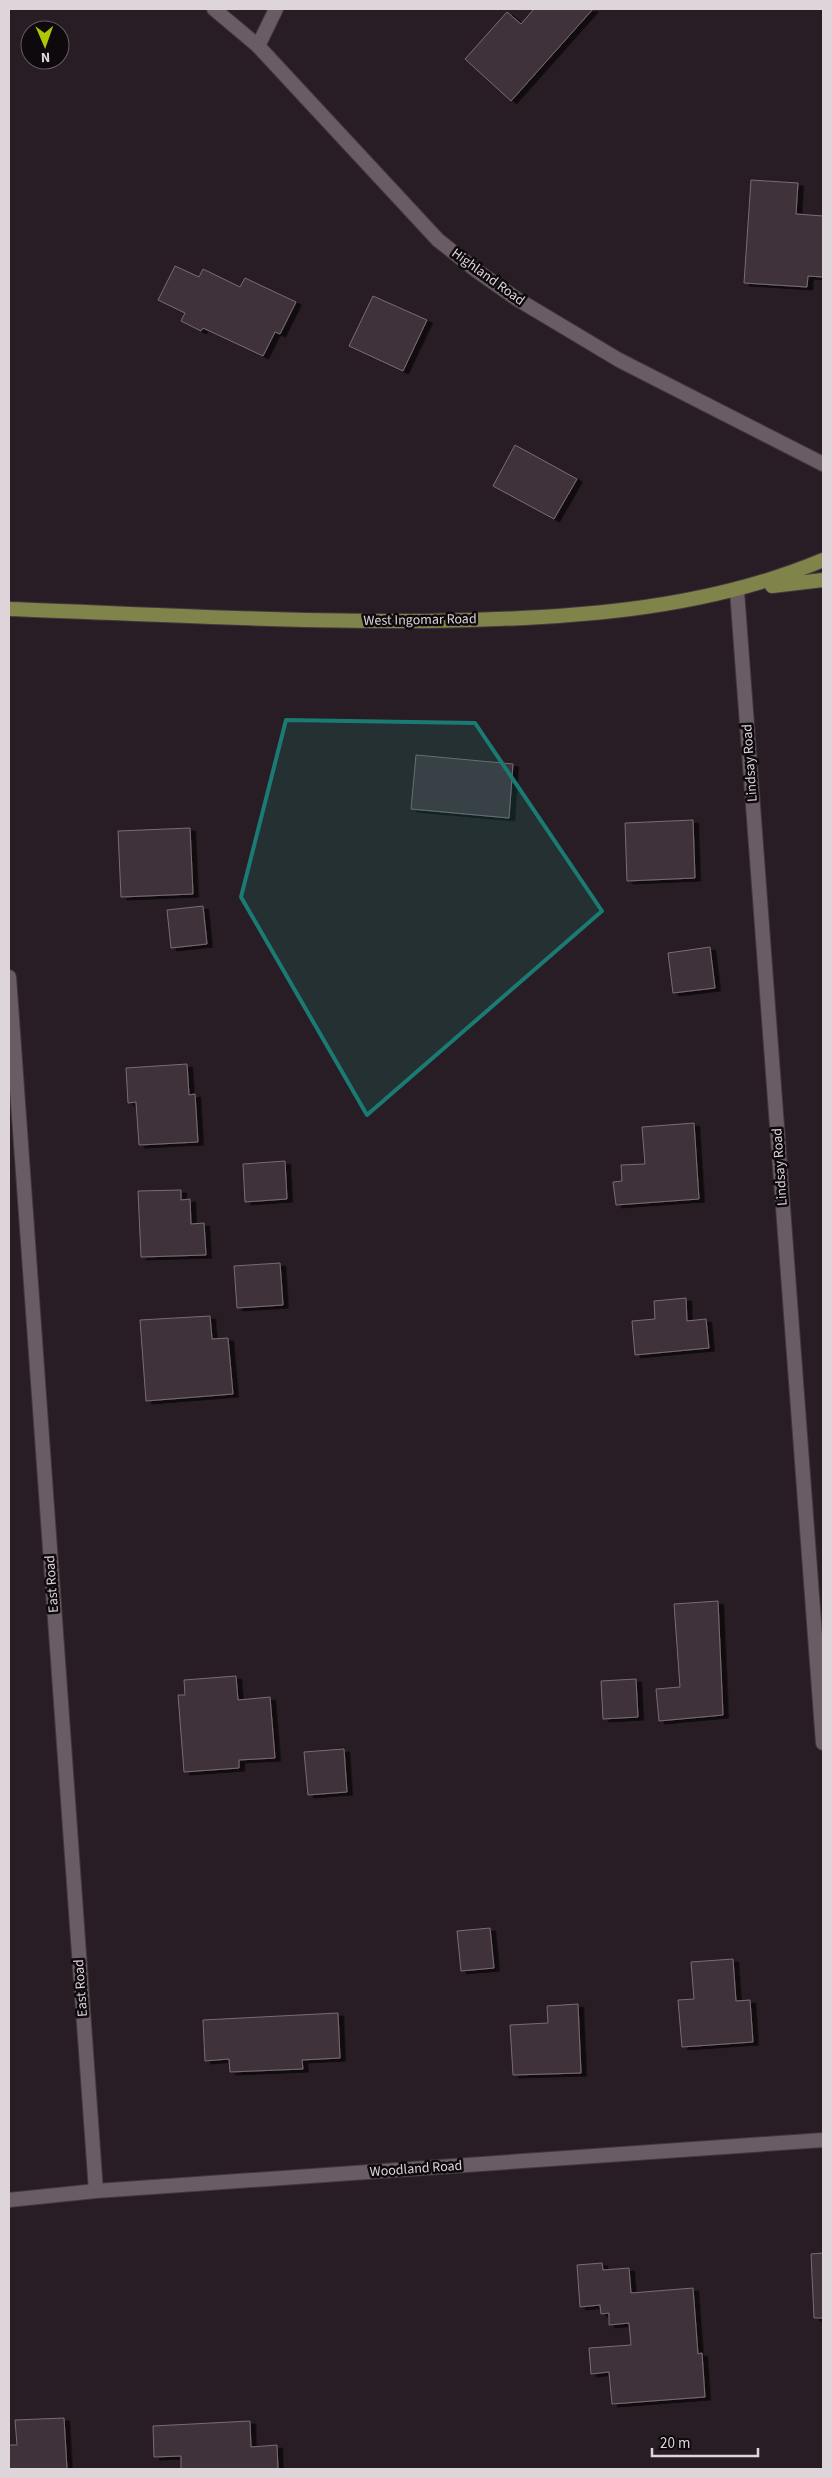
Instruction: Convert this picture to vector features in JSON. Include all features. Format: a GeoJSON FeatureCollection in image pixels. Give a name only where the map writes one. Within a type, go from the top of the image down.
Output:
{"type":"FeatureCollection","features":[{"type":"Feature","properties":{"kind":"main road","name":"West Ingomar Road"},"geometry":{"type":"LineString","coordinates":[[9,609],[289,620],[535,618],[599,612],[737,590],[782,577],[823,560]]}},
{"type":"Feature","properties":{"kind":"main road"},"geometry":{"type":"LineString","coordinates":[[737,590],[823,580]]}},
{"type":"Feature","properties":{"kind":"street","name":"Highland Road"},"geometry":{"type":"LineString","coordinates":[[214,9],[258,46],[438,240],[477,271],[517,299],[619,360],[823,464]]}},
{"type":"Feature","properties":{"kind":"street"},"geometry":{"type":"LineString","coordinates":[[258,46],[276,9]]}},
{"type":"Feature","properties":{"kind":"street","name":"Lindsay Road"},"geometry":{"type":"LineString","coordinates":[[737,590],[823,1743]]}},
{"type":"Feature","properties":{"kind":"street","name":"East Road"},"geometry":{"type":"LineString","coordinates":[[9,977],[96,2191]]}},
{"type":"Feature","properties":{"kind":"street","name":"Woodland Road"},"geometry":{"type":"LineString","coordinates":[[9,2200],[96,2191],[823,2140]]}},
{"type":"Feature","properties":{"kind":"highlighted area"},"geometry":{"type":"Polygon","coordinates":[[[286,720],[475,723],[602,911],[367,1115],[241,897],[286,720]]]}},
{"type":"Feature","properties":{"kind":"building"},"geometry":{"type":"Polygon","coordinates":[[[534,9],[593,9],[511,101],[465,59],[507,12],[521,24],[534,9]]]}},
{"type":"Feature","properties":{"kind":"building"},"geometry":{"type":"Polygon","coordinates":[[[751,180],[798,183],[796,214],[823,216],[823,277],[808,276],[807,287],[744,283],[751,180]]]}},
{"type":"Feature","properties":{"kind":"building"},"geometry":{"type":"Polygon","coordinates":[[[175,266],[199,277],[203,269],[240,287],[245,278],[296,302],[280,334],[275,332],[263,356],[203,328],[201,331],[181,321],[185,313],[158,300],[175,266]]]}},
{"type":"Feature","properties":{"kind":"building"},"geometry":{"type":"Polygon","coordinates":[[[373,296],[427,320],[403,371],[349,346],[373,296]]]}},
{"type":"Feature","properties":{"kind":"building"},"geometry":{"type":"Polygon","coordinates":[[[515,445],[577,479],[554,519],[493,486],[515,445]]]}},
{"type":"Feature","properties":{"kind":"building"},"geometry":{"type":"Polygon","coordinates":[[[416,755],[513,764],[509,818],[411,809],[416,755]]]}},
{"type":"Feature","properties":{"kind":"building"},"geometry":{"type":"Polygon","coordinates":[[[693,820],[695,878],[627,881],[625,823],[693,820]]]}},
{"type":"Feature","properties":{"kind":"building"},"geometry":{"type":"Polygon","coordinates":[[[190,828],[193,894],[121,897],[118,831],[190,828]]]}},
{"type":"Feature","properties":{"kind":"building"},"geometry":{"type":"Polygon","coordinates":[[[203,906],[207,944],[171,948],[167,910],[203,906]]]}},
{"type":"Feature","properties":{"kind":"building"},"geometry":{"type":"Polygon","coordinates":[[[710,947],[715,988],[673,993],[668,953],[710,947]]]}},
{"type":"Feature","properties":{"kind":"building"},"geometry":{"type":"Polygon","coordinates":[[[187,1064],[189,1095],[195,1094],[198,1142],[139,1145],[136,1102],[128,1103],[126,1068],[187,1064]]]}},
{"type":"Feature","properties":{"kind":"building"},"geometry":{"type":"Polygon","coordinates":[[[694,1123],[699,1199],[616,1205],[613,1182],[622,1181],[621,1165],[645,1164],[642,1127],[694,1123]]]}},
{"type":"Feature","properties":{"kind":"building"},"geometry":{"type":"Polygon","coordinates":[[[285,1161],[287,1199],[245,1202],[243,1164],[285,1161]]]}},
{"type":"Feature","properties":{"kind":"building"},"geometry":{"type":"Polygon","coordinates":[[[181,1190],[181,1200],[190,1199],[191,1224],[204,1223],[206,1255],[141,1257],[138,1191],[181,1190]]]}},
{"type":"Feature","properties":{"kind":"building"},"geometry":{"type":"Polygon","coordinates":[[[280,1263],[283,1305],[237,1308],[234,1266],[280,1263]]]}},
{"type":"Feature","properties":{"kind":"building"},"geometry":{"type":"Polygon","coordinates":[[[686,1298],[687,1321],[706,1319],[709,1348],[635,1355],[632,1321],[655,1319],[654,1301],[686,1298]]]}},
{"type":"Feature","properties":{"kind":"building"},"geometry":{"type":"Polygon","coordinates":[[[210,1316],[212,1339],[228,1338],[233,1394],[146,1401],[140,1320],[210,1316]]]}},
{"type":"Feature","properties":{"kind":"building"},"geometry":{"type":"Polygon","coordinates":[[[718,1601],[723,1715],[659,1721],[656,1689],[680,1687],[674,1604],[718,1601]]]}},
{"type":"Feature","properties":{"kind":"building"},"geometry":{"type":"Polygon","coordinates":[[[236,1676],[238,1700],[270,1697],[275,1758],[239,1760],[239,1768],[184,1772],[178,1695],[185,1695],[184,1680],[236,1676]]]}},
{"type":"Feature","properties":{"kind":"building"},"geometry":{"type":"Polygon","coordinates":[[[636,1679],[638,1717],[603,1719],[601,1681],[636,1679]]]}},
{"type":"Feature","properties":{"kind":"building"},"geometry":{"type":"Polygon","coordinates":[[[344,1749],[347,1792],[308,1795],[304,1752],[344,1749]]]}},
{"type":"Feature","properties":{"kind":"building"},"geometry":{"type":"Polygon","coordinates":[[[490,1928],[494,1968],[461,1971],[457,1931],[490,1928]]]}},
{"type":"Feature","properties":{"kind":"building"},"geometry":{"type":"Polygon","coordinates":[[[733,1959],[736,2001],[750,2000],[753,2042],[682,2047],[678,2000],[694,1999],[691,1962],[733,1959]]]}},
{"type":"Feature","properties":{"kind":"building"},"geometry":{"type":"Polygon","coordinates":[[[578,2004],[581,2073],[513,2075],[510,2025],[548,2023],[547,2006],[578,2004]]]}},
{"type":"Feature","properties":{"kind":"building"},"geometry":{"type":"Polygon","coordinates":[[[338,2013],[340,2058],[302,2060],[303,2069],[230,2072],[229,2059],[205,2061],[203,2020],[338,2013]]]}},
{"type":"Feature","properties":{"kind":"building"},"geometry":{"type":"Polygon","coordinates":[[[823,2253],[823,2318],[814,2318],[811,2254],[823,2253]]]}},
{"type":"Feature","properties":{"kind":"building"},"geometry":{"type":"Polygon","coordinates":[[[602,2263],[603,2270],[629,2268],[631,2293],[693,2288],[698,2354],[702,2353],[705,2397],[612,2404],[609,2372],[591,2374],[589,2348],[631,2345],[629,2323],[609,2325],[609,2313],[601,2314],[600,2305],[580,2307],[577,2265],[602,2263]]]}},
{"type":"Feature","properties":{"kind":"building"},"geometry":{"type":"Polygon","coordinates":[[[64,2418],[67,2469],[9,2469],[9,2445],[17,2445],[15,2420],[64,2418]]]}},
{"type":"Feature","properties":{"kind":"building"},"geometry":{"type":"Polygon","coordinates":[[[250,2421],[251,2447],[277,2445],[278,2469],[181,2469],[181,2456],[154,2457],[153,2426],[250,2421]]]}}]}
